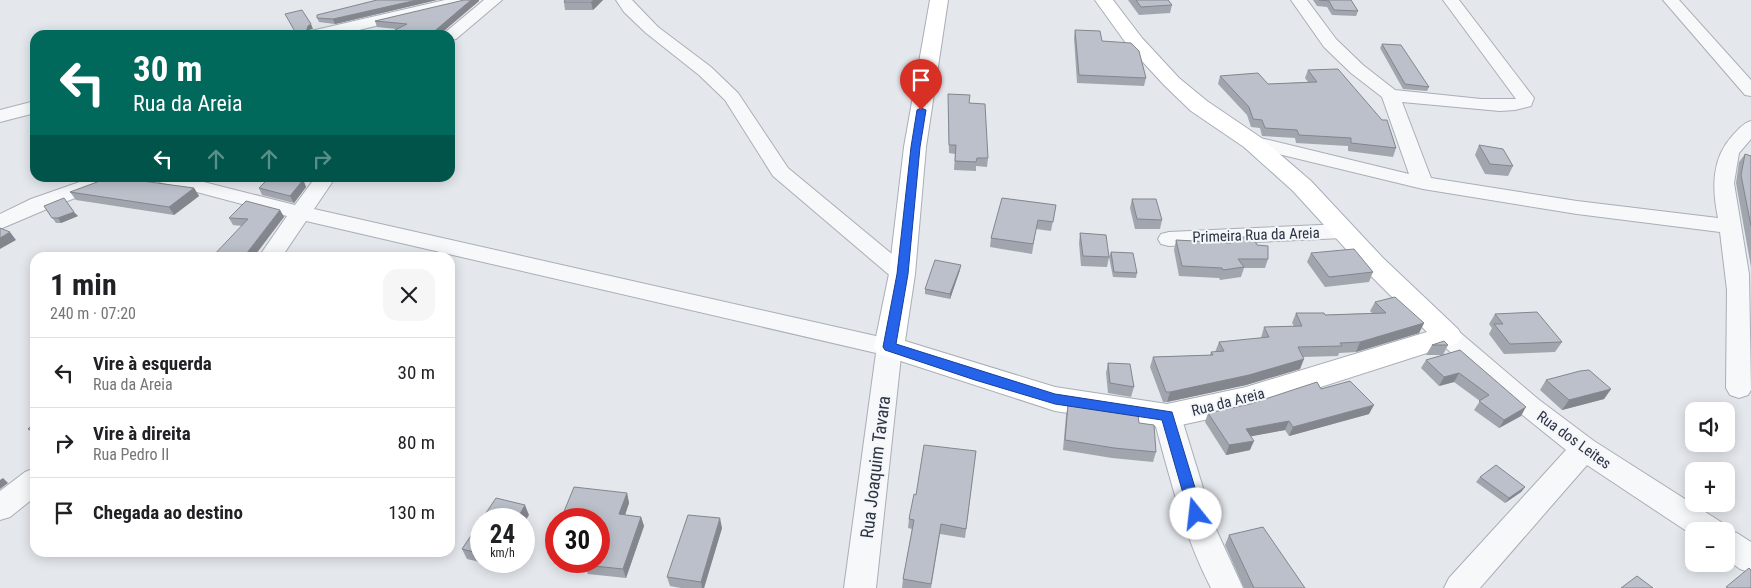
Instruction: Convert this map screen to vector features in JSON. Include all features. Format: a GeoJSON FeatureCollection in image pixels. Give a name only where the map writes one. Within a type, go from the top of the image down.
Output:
{"type":"FeatureCollection","features":[{"type":"Feature","properties":{"kind":"street"},"geometry":{"type":"LineString","coordinates":[[338,30],[466,0]]}},
{"type":"Feature","properties":{"kind":"street"},"geometry":{"type":"LineString","coordinates":[[455,31],[494,0]]}},
{"type":"Feature","properties":{"kind":"street"},"geometry":{"type":"LineString","coordinates":[[182,182],[302,213],[889,347],[902,274],[915,147],[939,0]]}},
{"type":"Feature","properties":{"kind":"street"},"geometry":{"type":"LineString","coordinates":[[1299,0],[1330,43],[1356,69],[1390,96],[1423,183]]}},
{"type":"Feature","properties":{"kind":"street"},"geometry":{"type":"LineString","coordinates":[[1390,96],[1509,106],[1524,102],[1525,98],[1451,0]]}},
{"type":"Feature","properties":{"kind":"street"},"geometry":{"type":"LineString","coordinates":[[1671,0],[1751,91]]}},
{"type":"Feature","properties":{"kind":"street"},"geometry":{"type":"LineString","coordinates":[[627,4],[652,30],[705,71],[732,97],[780,172],[902,274]]}},
{"type":"Feature","properties":{"kind":"street"},"geometry":{"type":"LineString","coordinates":[[1107,6],[1135,42],[1172,82],[1199,106],[1252,142],[1302,186],[1343,231],[1448,336]]}},
{"type":"Feature","properties":{"kind":"street"},"geometry":{"type":"LineString","coordinates":[[0,116],[30,108]]}},
{"type":"Feature","properties":{"kind":"street"},"geometry":{"type":"LineString","coordinates":[[1739,388],[1739,305],[1736,256],[1728,226],[1723,184],[1729,155],[1751,127]]}},
{"type":"Feature","properties":{"kind":"street"},"geometry":{"type":"LineString","coordinates":[[1252,142],[1423,183],[1611,213],[1728,226]]}},
{"type":"Feature","properties":{"kind":"street"},"geometry":{"type":"LineString","coordinates":[[0,222],[39,204],[98,182]]}},
{"type":"Feature","properties":{"kind":"street"},"geometry":{"type":"LineString","coordinates":[[273,252],[322,182]]}},
{"type":"Feature","properties":{"kind":"street","name":"Primeira Rua da Areia"},"geometry":{"type":"LineString","coordinates":[[1169,239],[1343,231]]}},
{"type":"Feature","properties":{"kind":"street","name":"Rua da Areia"},"geometry":{"type":"LineString","coordinates":[[889,347],[979,377],[1055,399],[1167,416],[1246,399],[1448,336]]}},
{"type":"Feature","properties":{"kind":"street","name":"Rua dos Leites"},"geometry":{"type":"LineString","coordinates":[[1448,336],[1584,449],[1696,522]]}},
{"type":"Feature","properties":{"kind":"street","name":"Rua Joaquim Tavara"},"geometry":{"type":"LineString","coordinates":[[860,588],[889,347]]}},
{"type":"Feature","properties":{"kind":"street"},"geometry":{"type":"LineString","coordinates":[[1167,416],[1196,514],[1220,577],[1227,588]]}},
{"type":"Feature","properties":{"kind":"street"},"geometry":{"type":"LineString","coordinates":[[1460,588],[1584,449]]}},
{"type":"Feature","properties":{"kind":"street"},"geometry":{"type":"LineString","coordinates":[[0,508],[30,484]]}},
{"type":"Feature","properties":{"kind":"street"},"geometry":{"type":"LineString","coordinates":[[1735,548],[1751,559]]}},
{"type":"Feature","properties":{"kind":"building"},"geometry":{"type":"Polygon","coordinates":[[[377,0],[417,0],[333,19],[317,18],[317,15],[377,0]]]}},
{"type":"Feature","properties":{"kind":"building"},"geometry":{"type":"Polygon","coordinates":[[[471,0],[436,30],[395,30],[407,24],[375,21],[471,0]]]}},
{"type":"Feature","properties":{"kind":"building"},"geometry":{"type":"Polygon","coordinates":[[[565,0],[594,0],[591,2],[564,2],[565,0]]]}},
{"type":"Feature","properties":{"kind":"building"},"geometry":{"type":"Polygon","coordinates":[[[1136,0],[1168,0],[1172,5],[1141,7],[1136,0]]]}},
{"type":"Feature","properties":{"kind":"building"},"geometry":{"type":"Polygon","coordinates":[[[1319,0],[1351,0],[1358,11],[1334,10],[1329,1],[1319,0]]]}},
{"type":"Feature","properties":{"kind":"building"},"geometry":{"type":"Polygon","coordinates":[[[302,10],[311,24],[307,30],[294,30],[285,14],[302,10]]]}},
{"type":"Feature","properties":{"kind":"building"},"geometry":{"type":"Polygon","coordinates":[[[1075,30],[1100,31],[1102,41],[1131,43],[1139,51],[1146,78],[1079,75],[1075,30]]]}},
{"type":"Feature","properties":{"kind":"building"},"geometry":{"type":"Polygon","coordinates":[[[1382,44],[1401,45],[1429,87],[1405,84],[1382,44]]]}},
{"type":"Feature","properties":{"kind":"building"},"geometry":{"type":"Polygon","coordinates":[[[1338,69],[1382,120],[1387,120],[1396,148],[1351,143],[1351,138],[1299,135],[1297,130],[1265,128],[1262,120],[1253,119],[1249,107],[1220,76],[1258,73],[1268,84],[1317,82],[1308,70],[1338,69]]]}},
{"type":"Feature","properties":{"kind":"building"},"geometry":{"type":"Polygon","coordinates":[[[948,94],[970,95],[969,103],[985,104],[988,158],[977,158],[976,162],[955,161],[956,145],[949,145],[948,94]]]}},
{"type":"Feature","properties":{"kind":"building"},"geometry":{"type":"Polygon","coordinates":[[[1479,145],[1503,149],[1513,166],[1490,164],[1479,145]]]}},
{"type":"Feature","properties":{"kind":"building"},"geometry":{"type":"Polygon","coordinates":[[[1745,154],[1751,156],[1751,226],[1741,175],[1745,154]]]}},
{"type":"Feature","properties":{"kind":"building"},"geometry":{"type":"Polygon","coordinates":[[[97,182],[150,182],[194,188],[169,207],[70,192],[97,182]]]}},
{"type":"Feature","properties":{"kind":"building"},"geometry":{"type":"Polygon","coordinates":[[[265,182],[301,182],[290,196],[259,188],[265,182]]]}},
{"type":"Feature","properties":{"kind":"building"},"geometry":{"type":"Polygon","coordinates":[[[64,198],[74,212],[58,218],[52,218],[44,206],[64,198]]]}},
{"type":"Feature","properties":{"kind":"building"},"geometry":{"type":"Polygon","coordinates":[[[1002,198],[1056,205],[1053,222],[1038,220],[1033,244],[991,238],[1002,198]]]}},
{"type":"Feature","properties":{"kind":"building"},"geometry":{"type":"Polygon","coordinates":[[[1132,199],[1156,199],[1162,220],[1137,219],[1132,199]]]}},
{"type":"Feature","properties":{"kind":"building"},"geometry":{"type":"Polygon","coordinates":[[[246,201],[280,210],[248,252],[217,252],[248,219],[229,218],[246,201]]]}},
{"type":"Feature","properties":{"kind":"building"},"geometry":{"type":"Polygon","coordinates":[[[0,228],[10,232],[0,238],[0,228]]]}},
{"type":"Feature","properties":{"kind":"building"},"geometry":{"type":"Polygon","coordinates":[[[1080,233],[1106,235],[1109,257],[1083,256],[1080,233]]]}},
{"type":"Feature","properties":{"kind":"building"},"geometry":{"type":"Polygon","coordinates":[[[1228,237],[1253,237],[1257,245],[1268,246],[1268,259],[1238,259],[1244,267],[1223,270],[1222,268],[1182,266],[1176,240],[1231,243],[1228,237]]]}},
{"type":"Feature","properties":{"kind":"building"},"geometry":{"type":"Polygon","coordinates":[[[1354,249],[1373,272],[1329,277],[1311,253],[1354,249]]]}},
{"type":"Feature","properties":{"kind":"building"},"geometry":{"type":"Polygon","coordinates":[[[1111,252],[1133,253],[1137,273],[1114,272],[1111,252]]]}},
{"type":"Feature","properties":{"kind":"building"},"geometry":{"type":"Polygon","coordinates":[[[935,260],[961,265],[950,294],[925,289],[935,260]]]}},
{"type":"Feature","properties":{"kind":"building"},"geometry":{"type":"Polygon","coordinates":[[[1395,297],[1424,323],[1360,342],[1340,343],[1342,346],[1298,347],[1304,359],[1249,375],[1166,392],[1153,357],[1213,355],[1211,352],[1224,351],[1219,342],[1269,337],[1264,327],[1302,326],[1296,313],[1324,313],[1325,315],[1386,313],[1375,302],[1395,297]]]}},
{"type":"Feature","properties":{"kind":"building"},"geometry":{"type":"Polygon","coordinates":[[[1537,312],[1562,342],[1510,344],[1494,324],[1503,324],[1495,314],[1537,312]]]}},
{"type":"Feature","properties":{"kind":"building"},"geometry":{"type":"Polygon","coordinates":[[[1444,341],[1448,345],[1432,345],[1444,341]]]}},
{"type":"Feature","properties":{"kind":"building"},"geometry":{"type":"Polygon","coordinates":[[[1460,350],[1526,407],[1504,420],[1479,401],[1489,395],[1459,373],[1444,377],[1426,360],[1460,350]]]}},
{"type":"Feature","properties":{"kind":"building"},"geometry":{"type":"Polygon","coordinates":[[[1108,363],[1130,364],[1134,387],[1110,383],[1108,363]]]}},
{"type":"Feature","properties":{"kind":"building"},"geometry":{"type":"Polygon","coordinates":[[[1589,370],[1611,389],[1569,400],[1546,380],[1580,371],[1589,370]]]}},
{"type":"Feature","properties":{"kind":"building"},"geometry":{"type":"Polygon","coordinates":[[[1350,381],[1374,405],[1293,427],[1289,421],[1246,429],[1254,441],[1229,445],[1208,413],[1250,404],[1317,382],[1321,389],[1350,381]]]}},
{"type":"Feature","properties":{"kind":"building"},"geometry":{"type":"Polygon","coordinates":[[[1068,405],[1138,415],[1139,423],[1154,425],[1156,452],[1114,448],[1065,440],[1068,405]]]}},
{"type":"Feature","properties":{"kind":"building"},"geometry":{"type":"Polygon","coordinates":[[[924,445],[976,451],[966,529],[941,524],[931,584],[903,579],[914,520],[909,519],[914,494],[916,495],[924,445]]]}},
{"type":"Feature","properties":{"kind":"building"},"geometry":{"type":"Polygon","coordinates":[[[1496,465],[1525,487],[1509,498],[1480,477],[1496,465]]]}},
{"type":"Feature","properties":{"kind":"building"},"geometry":{"type":"Polygon","coordinates":[[[574,487],[627,493],[619,514],[641,517],[623,569],[610,568],[610,508],[565,508],[574,487]]]}},
{"type":"Feature","properties":{"kind":"building"},"geometry":{"type":"Polygon","coordinates":[[[496,498],[525,505],[523,508],[489,508],[496,498]]]}},
{"type":"Feature","properties":{"kind":"building"},"geometry":{"type":"Polygon","coordinates":[[[688,515],[720,518],[701,582],[667,577],[688,515]]]}},
{"type":"Feature","properties":{"kind":"building"},"geometry":{"type":"Polygon","coordinates":[[[1263,527],[1305,588],[1254,588],[1229,535],[1263,527]]]}},
{"type":"Feature","properties":{"kind":"building"},"geometry":{"type":"Polygon","coordinates":[[[470,537],[470,551],[462,549],[470,537]]]}},
{"type":"Feature","properties":{"kind":"building"},"geometry":{"type":"Polygon","coordinates":[[[1749,568],[1751,570],[1751,588],[1726,587],[1749,568]]]}},
{"type":"Feature","properties":{"kind":"building"},"geometry":{"type":"Polygon","coordinates":[[[1637,576],[1653,588],[1621,588],[1637,576]]]}},
{"type":"Feature","properties":{"kind":"route"},"geometry":{"type":"LineString","coordinates":[[921,110],[915,147],[902,274],[889,347],[979,377],[1055,399],[1167,416],[1196,514]]}}]}
